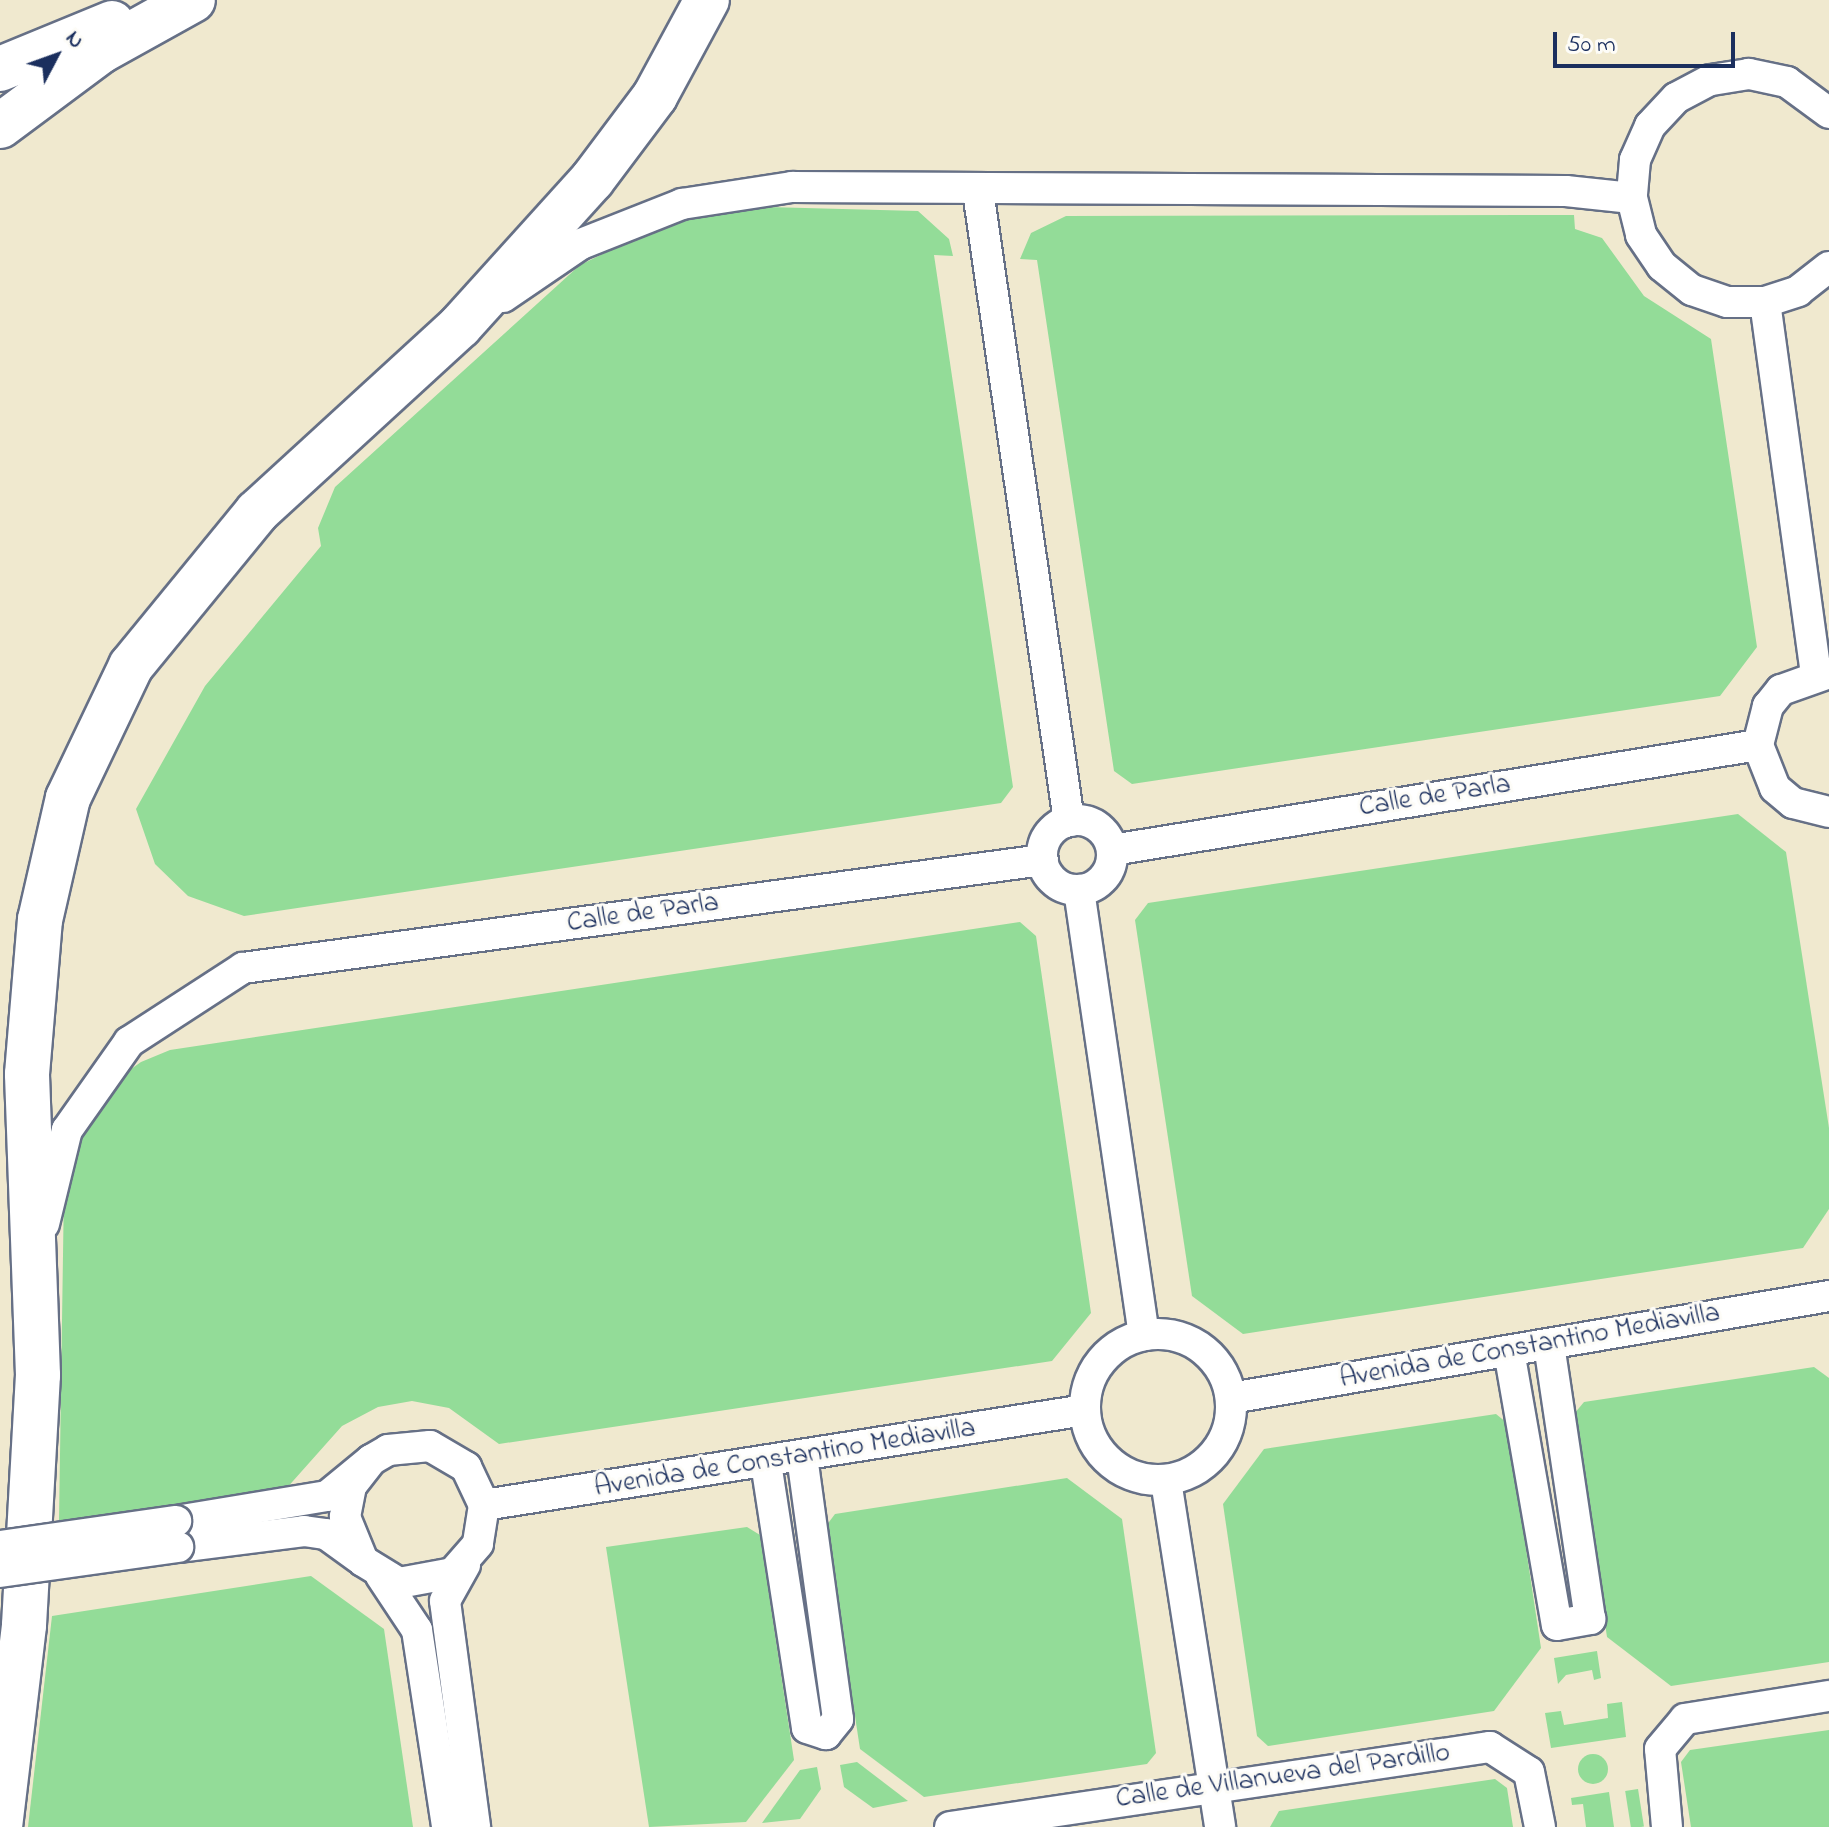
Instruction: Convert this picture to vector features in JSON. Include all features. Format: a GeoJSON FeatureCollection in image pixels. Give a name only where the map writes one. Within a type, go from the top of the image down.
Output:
{"type":"FeatureCollection","features":[{"type":"Feature","properties":{"kind":"main road"},"geometry":{"type":"LineString","coordinates":[[0,69],[185,0]]}},
{"type":"Feature","properties":{"kind":"main road"},"geometry":{"type":"LineString","coordinates":[[0,126],[101,51],[193,0]]}},
{"type":"Feature","properties":{"kind":"main road"},"geometry":{"type":"LineString","coordinates":[[0,1827],[24,1625],[37,1253],[27,1074],[40,920],[68,798],[131,666],[247,524],[460,326],[592,180],[655,96],[706,3]]}},
{"type":"Feature","properties":{"kind":"street"},"geometry":{"type":"LineString","coordinates":[[1829,113],[1787,82],[1749,74],[1710,80],[1676,98],[1650,126],[1635,160],[1632,198],[1648,245],[1692,290],[1727,302],[1765,302],[1798,291],[1829,267]]}},
{"type":"Feature","properties":{"kind":"street"},"geometry":{"type":"LineString","coordinates":[[460,326],[581,244],[682,204],[792,187],[978,191],[1566,191],[1632,198]]}},
{"type":"Feature","properties":{"kind":"street"},"geometry":{"type":"LineString","coordinates":[[978,191],[1069,821]]}},
{"type":"Feature","properties":{"kind":"street"},"geometry":{"type":"LineString","coordinates":[[1765,302],[1823,673],[1781,690],[1768,706],[1758,745],[1775,788],[1793,803],[1829,812]]}},
{"type":"Feature","properties":{"kind":"street","name":"Calle de Parla"},"geometry":{"type":"LineString","coordinates":[[1112,850],[1758,745]]}},
{"type":"Feature","properties":{"kind":"street"},"geometry":{"type":"LineString","coordinates":[[1069,821],[1095,824],[1112,850],[1107,874],[1079,890],[1057,884],[1043,860],[1050,831],[1069,821]]}},
{"type":"Feature","properties":{"kind":"street","name":"Calle de Parla"},"geometry":{"type":"LineString","coordinates":[[37,1253],[67,1130],[129,1042],[243,968],[1043,860]]}},
{"type":"Feature","properties":{"kind":"street"},"geometry":{"type":"LineString","coordinates":[[1079,890],[1144,1335]]}},
{"type":"Feature","properties":{"kind":"street","name":"Avenida de Constantino Mediavilla"},"geometry":{"type":"LineString","coordinates":[[1231,1398],[1829,1296]]}},
{"type":"Feature","properties":{"kind":"street"},"geometry":{"type":"LineString","coordinates":[[1144,1335],[1194,1343],[1219,1366],[1231,1398],[1221,1446],[1198,1470],[1166,1481],[1132,1476],[1104,1457],[1085,1410],[1101,1362],[1144,1335]]}},
{"type":"Feature","properties":{"kind":"street"},"geometry":{"type":"LineString","coordinates":[[1509,1351],[1557,1625],[1590,1619],[1549,1345]]}},
{"type":"Feature","properties":{"kind":"street","name":"Avenida de Constantino Mediavilla"},"geometry":{"type":"LineString","coordinates":[[484,1505],[766,1463],[1085,1410]]}},
{"type":"Feature","properties":{"kind":"street"},"geometry":{"type":"LineString","coordinates":[[0,1572],[177,1534],[327,1496],[371,1460],[409,1445],[440,1450],[466,1467],[484,1505],[468,1561],[445,1601],[475,1827]]}},
{"type":"Feature","properties":{"kind":"street"},"geometry":{"type":"LineString","coordinates":[[766,1463],[807,1728],[826,1734],[838,1719],[802,1457]]}},
{"type":"Feature","properties":{"kind":"street"},"geometry":{"type":"LineString","coordinates":[[371,1460],[346,1501],[348,1533],[417,1630],[447,1827]]}},
{"type":"Feature","properties":{"kind":"street"},"geometry":{"type":"LineString","coordinates":[[1166,1481],[1220,1827]]}},
{"type":"Feature","properties":{"kind":"street"},"geometry":{"type":"LineString","coordinates":[[0,1546],[177,1534],[304,1531],[326,1534],[372,1568],[427,1583],[468,1561]]}},
{"type":"Feature","properties":{"kind":"street"},"geometry":{"type":"LineString","coordinates":[[1667,1827],[1657,1765],[1669,1734],[1685,1719],[1829,1696]]}},
{"type":"Feature","properties":{"kind":"street","name":"Calle de Villanueva del Pardillo"},"geometry":{"type":"LineString","coordinates":[[950,1827],[1214,1785],[1490,1747],[1518,1760],[1534,1787],[1540,1827]]}},
{"type":"Feature","properties":{"kind":"green space"},"geometry":{"type":"Polygon","coordinates":[[[767,207],[918,211],[949,239],[953,256],[934,255],[1013,787],[1001,803],[244,916],[188,896],[155,864],[136,809],[205,686],[321,546],[318,528],[335,487],[580,265],[669,222],[767,207]]]}},
{"type":"Feature","properties":{"kind":"green space"},"geometry":{"type":"Polygon","coordinates":[[[1574,215],[1575,229],[1602,238],[1644,296],[1711,339],[1757,647],[1720,696],[1132,784],[1114,771],[1037,260],[1020,259],[1031,233],[1066,216],[1574,215]]]}},
{"type":"Feature","properties":{"kind":"green space"},"geometry":{"type":"Polygon","coordinates":[[[1738,814],[1786,852],[1829,1128],[1829,1209],[1803,1248],[1243,1334],[1192,1296],[1135,920],[1148,903],[1738,814]]]}},
{"type":"Feature","properties":{"kind":"green space"},"geometry":{"type":"Polygon","coordinates":[[[1020,922],[1036,936],[1091,1313],[1052,1361],[499,1444],[449,1408],[412,1401],[378,1407],[342,1426],[285,1490],[59,1521],[64,1188],[81,1127],[117,1079],[141,1062],[170,1050],[1020,922]]]}},
{"type":"Feature","properties":{"kind":"green space"},"geometry":{"type":"Polygon","coordinates":[[[1814,1367],[1829,1378],[1829,1662],[1671,1686],[1607,1637],[1574,1414],[1584,1402],[1814,1367]]]}},
{"type":"Feature","properties":{"kind":"green space"},"geometry":{"type":"Polygon","coordinates":[[[1496,1414],[1507,1423],[1541,1648],[1494,1711],[1268,1746],[1257,1736],[1223,1504],[1264,1449],[1496,1414]]]}},
{"type":"Feature","properties":{"kind":"green space"},"geometry":{"type":"Polygon","coordinates":[[[1067,1478],[1122,1519],[1156,1753],[1147,1764],[924,1797],[860,1749],[826,1526],[835,1514],[1067,1478]]]}},
{"type":"Feature","properties":{"kind":"green space"},"geometry":{"type":"Polygon","coordinates":[[[747,1527],[760,1535],[794,1760],[746,1822],[649,1827],[606,1547],[747,1527]]]}},
{"type":"Feature","properties":{"kind":"green space"},"geometry":{"type":"Polygon","coordinates":[[[311,1576],[384,1629],[413,1827],[28,1827],[52,1616],[311,1576]]]}},
{"type":"Feature","properties":{"kind":"green space"},"geometry":{"type":"Polygon","coordinates":[[[1597,1651],[1601,1678],[1594,1680],[1592,1670],[1566,1675],[1558,1684],[1554,1658],[1597,1651]]]}},
{"type":"Feature","properties":{"kind":"green space"},"geometry":{"type":"Polygon","coordinates":[[[1622,1702],[1626,1737],[1551,1748],[1545,1713],[1561,1711],[1564,1725],[1608,1718],[1607,1704],[1622,1702]]]}},
{"type":"Feature","properties":{"kind":"green space"},"geometry":{"type":"Polygon","coordinates":[[[1829,1730],[1829,1827],[1691,1827],[1681,1762],[1690,1750],[1829,1730]]]}},
{"type":"Feature","properties":{"kind":"green space"},"geometry":{"type":"Polygon","coordinates":[[[1593,1754],[1604,1758],[1608,1769],[1604,1780],[1593,1784],[1582,1780],[1578,1769],[1582,1758],[1593,1754]]]}},
{"type":"Feature","properties":{"kind":"green space"},"geometry":{"type":"Polygon","coordinates":[[[857,1762],[908,1801],[873,1808],[844,1787],[840,1765],[857,1762]]]}},
{"type":"Feature","properties":{"kind":"green space"},"geometry":{"type":"Polygon","coordinates":[[[817,1767],[821,1789],[800,1819],[762,1823],[800,1770],[817,1767]]]}},
{"type":"Feature","properties":{"kind":"green space"},"geometry":{"type":"Polygon","coordinates":[[[1495,1779],[1507,1788],[1513,1827],[1270,1827],[1279,1811],[1495,1779]]]}},
{"type":"Feature","properties":{"kind":"green space"},"geometry":{"type":"Polygon","coordinates":[[[1638,1789],[1644,1827],[1631,1827],[1625,1791],[1638,1789]]]}},
{"type":"Feature","properties":{"kind":"green space"},"geometry":{"type":"Polygon","coordinates":[[[1609,1792],[1614,1827],[1586,1827],[1583,1804],[1572,1805],[1571,1798],[1609,1792]]]}}]}
